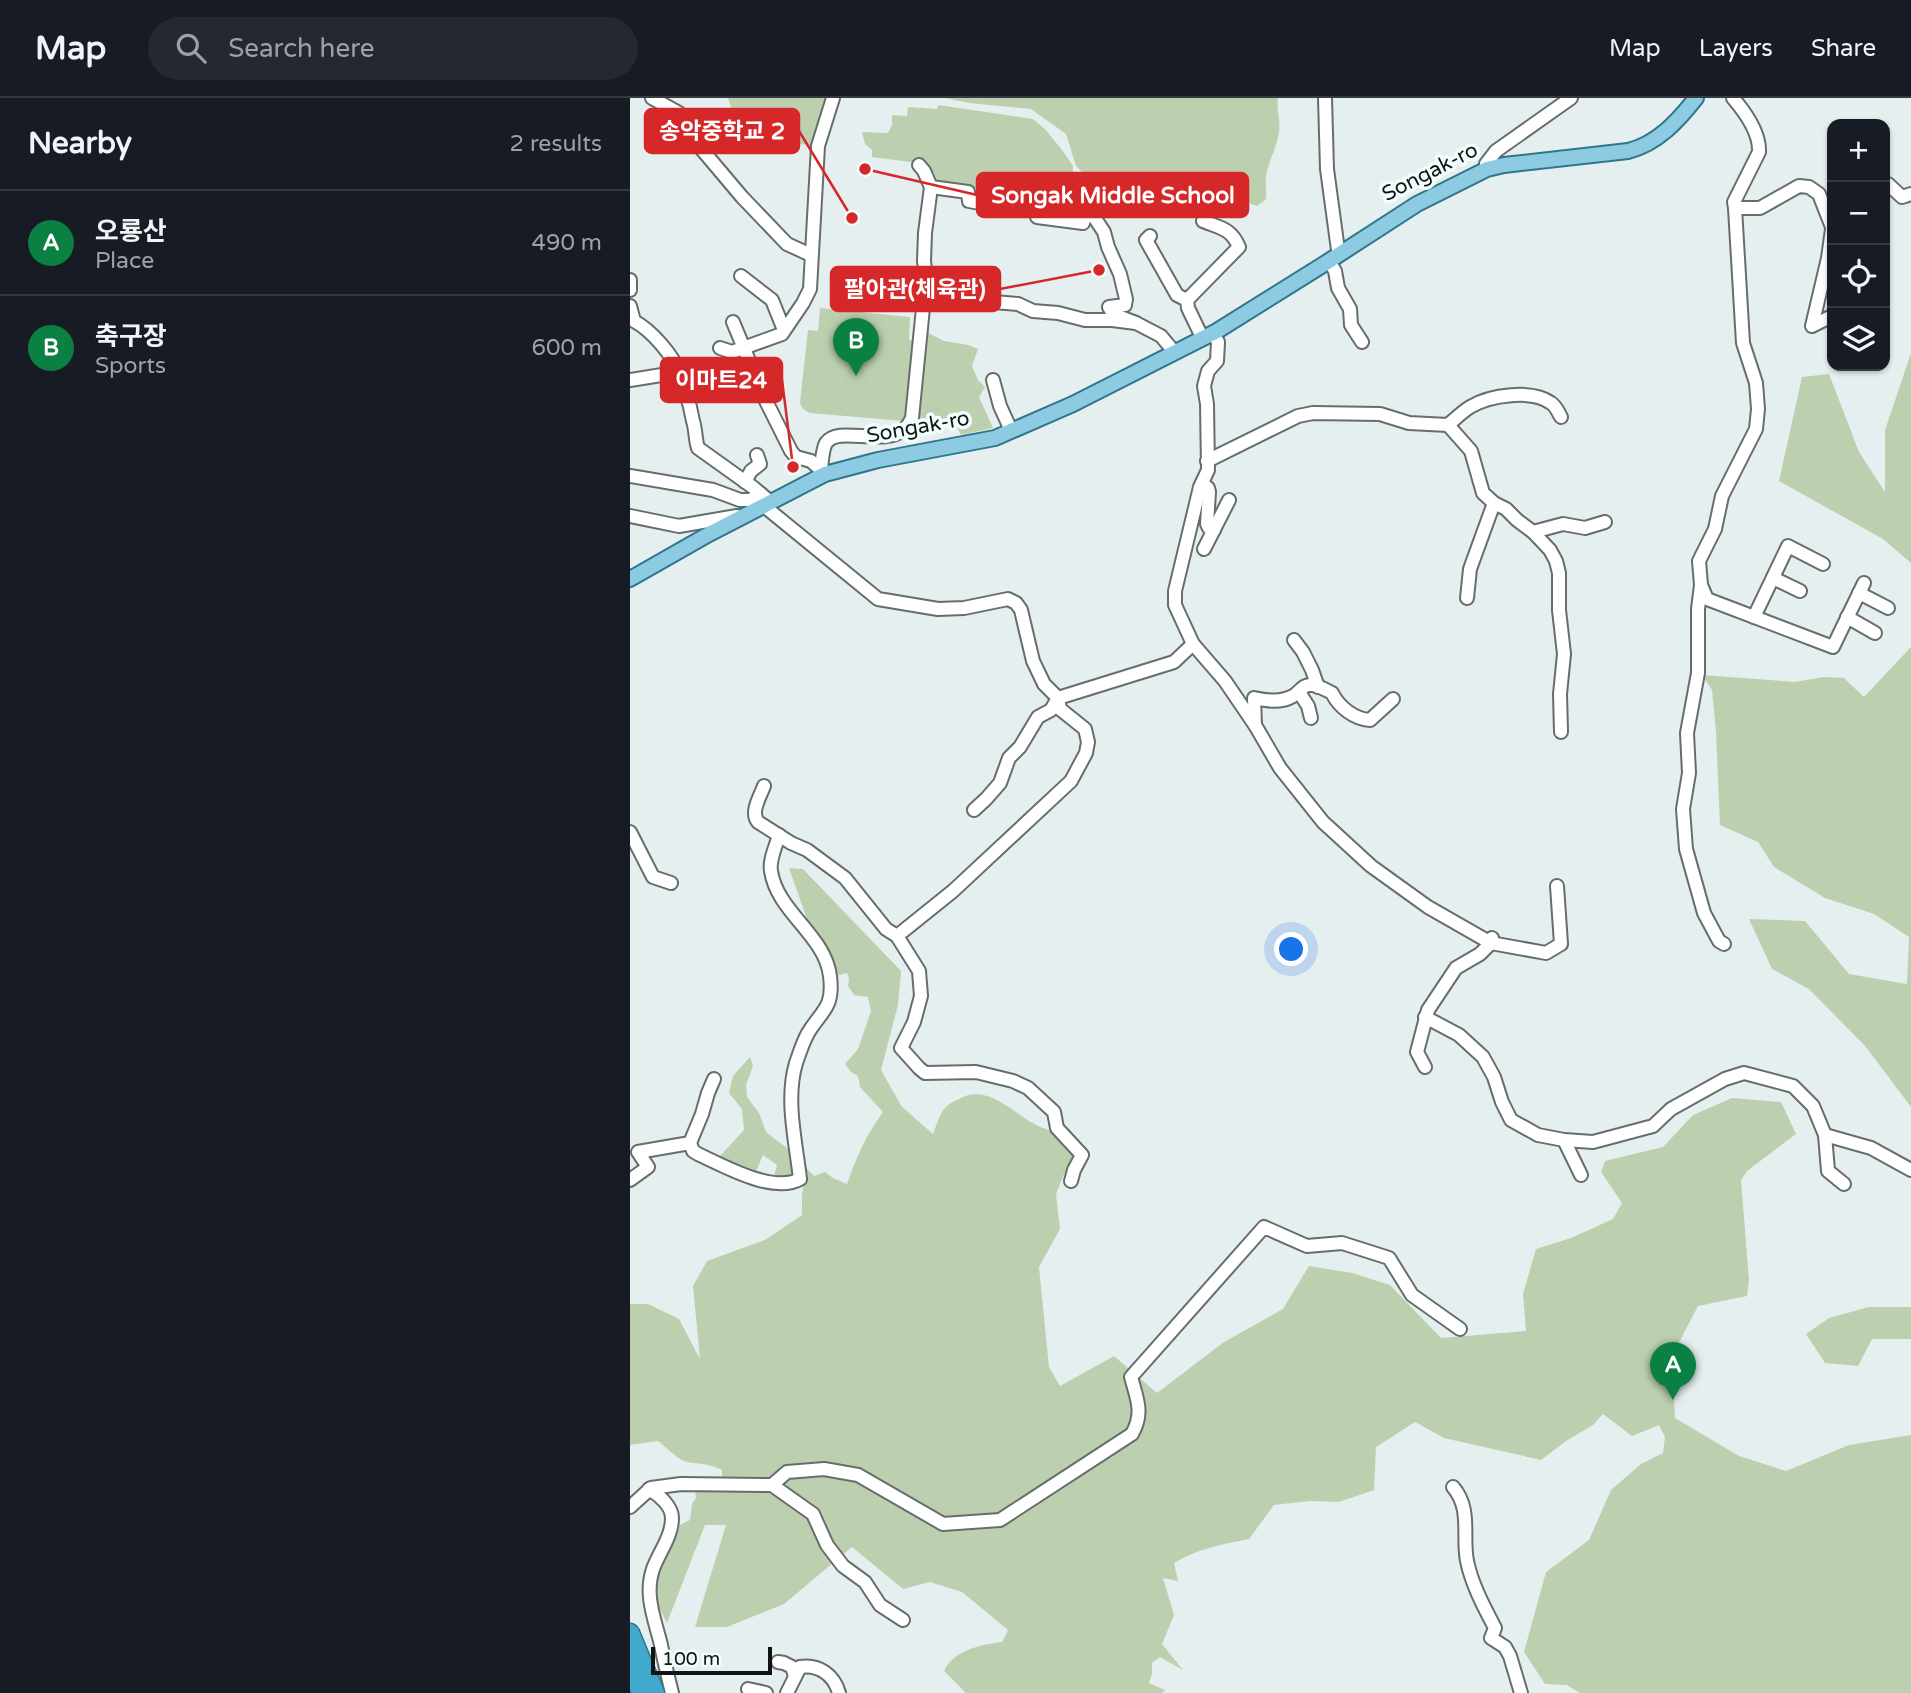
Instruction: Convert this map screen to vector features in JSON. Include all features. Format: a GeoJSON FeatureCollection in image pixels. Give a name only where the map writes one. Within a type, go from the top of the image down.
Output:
{"type":"FeatureCollection","features":[{"type":"Feature","properties":{"kind":"highway"},"geometry":{"type":"LineString","coordinates":[[630,1633],[655,1693]]}},
{"type":"Feature","properties":{"kind":"highway"},"geometry":{"type":"LineString","coordinates":[[630,1664],[641,1693]]}},
{"type":"Feature","properties":{"kind":"main road"},"geometry":{"type":"LineString","coordinates":[[630,577],[718,529],[764,500],[840,469],[995,438],[1073,404],[1207,333],[1417,204],[1488,169],[1642,147],[1658,138],[1694,98]]}},
{"type":"Feature","properties":{"kind":"main road","name":"Songak-ro"},"geometry":{"type":"LineString","coordinates":[[1334,256],[1414,200],[1486,164],[1641,142],[1656,134],[1694,98]]}},
{"type":"Feature","properties":{"kind":"main road","name":"Songak-ro"},"geometry":{"type":"LineString","coordinates":[[630,577],[809,473],[864,458],[962,442],[1010,428],[1078,398],[1171,348],[1207,333]]}},
{"type":"Feature","properties":{"kind":"street"},"geometry":{"type":"LineString","coordinates":[[652,98],[679,113],[699,146],[742,197],[788,244],[811,255]]}},
{"type":"Feature","properties":{"kind":"street"},"geometry":{"type":"LineString","coordinates":[[720,348],[732,352],[782,334],[810,289],[818,146],[834,98]]}},
{"type":"Feature","properties":{"kind":"street"},"geometry":{"type":"LineString","coordinates":[[1325,98],[1326,169],[1335,271],[1339,288],[1350,309],[1351,325],[1362,342]]}},
{"type":"Feature","properties":{"kind":"street"},"geometry":{"type":"LineString","coordinates":[[1486,164],[1496,151],[1571,98]]}},
{"type":"Feature","properties":{"kind":"street"},"geometry":{"type":"LineString","coordinates":[[1724,944],[1719,941],[1704,913],[1686,849],[1683,809],[1689,773],[1686,733],[1698,673],[1698,609],[1701,585],[1699,561],[1715,529],[1722,496],[1756,429],[1758,409],[1756,383],[1743,343],[1734,202],[1759,152],[1759,145],[1748,119],[1733,98]]}},
{"type":"Feature","properties":{"kind":"street"},"geometry":{"type":"LineString","coordinates":[[821,470],[825,445],[830,439],[899,433],[905,431],[912,418],[926,278],[925,233],[932,187],[919,165]]}},
{"type":"Feature","properties":{"kind":"street"},"geometry":{"type":"LineString","coordinates":[[1735,208],[1760,208],[1798,186],[1810,187],[1819,194],[1827,215]]}},
{"type":"Feature","properties":{"kind":"street"},"geometry":{"type":"LineString","coordinates":[[1890,186],[1902,198],[1911,194]]}},
{"type":"Feature","properties":{"kind":"street"},"geometry":{"type":"LineString","coordinates":[[932,187],[968,192],[969,201],[979,203],[985,204],[986,199],[1026,204],[1024,209],[1038,210],[1037,217],[1083,223],[1088,208],[1104,232],[1121,274],[1125,305],[1109,307],[1113,314],[1161,336],[1171,348]]}},
{"type":"Feature","properties":{"kind":"street"},"geometry":{"type":"LineString","coordinates":[[1187,300],[1239,247],[1235,237],[1228,231],[1203,221]]}},
{"type":"Feature","properties":{"kind":"street"},"geometry":{"type":"LineString","coordinates":[[1150,236],[1146,240],[1167,278],[1177,295],[1187,300]]}},
{"type":"Feature","properties":{"kind":"street"},"geometry":{"type":"LineString","coordinates":[[1827,318],[1812,326],[1830,245]]}},
{"type":"Feature","properties":{"kind":"street"},"geometry":{"type":"LineString","coordinates":[[741,276],[772,300],[784,330]]}},
{"type":"Feature","properties":{"kind":"street"},"geometry":{"type":"LineString","coordinates":[[630,280],[630,290]]}},
{"type":"Feature","properties":{"kind":"street"},"geometry":{"type":"LineString","coordinates":[[1187,300],[1188,308],[1207,333],[1218,342],[1217,361],[1208,371],[1204,386],[1207,404],[1208,470],[1202,483],[1175,591],[1175,605],[1192,643],[1221,676],[1255,725],[1280,768],[1322,822],[1371,866],[1428,907],[1492,939],[1546,953],[1561,944],[1557,886]]}},
{"type":"Feature","properties":{"kind":"street"},"geometry":{"type":"LineString","coordinates":[[994,302],[1018,304],[1033,311],[1058,313],[1085,320],[1136,323]]}},
{"type":"Feature","properties":{"kind":"street"},"geometry":{"type":"LineString","coordinates":[[630,306],[632,321],[645,327],[680,372],[698,449],[746,482],[878,599],[938,609],[964,608],[1008,599],[1016,603],[1021,610],[1034,661],[1044,684],[1058,698],[1060,709],[1085,729],[1088,742],[1086,753],[1071,781],[953,891],[897,936]]}},
{"type":"Feature","properties":{"kind":"street"},"geometry":{"type":"LineString","coordinates":[[733,321],[764,397],[791,451],[796,457],[811,461],[821,470]]}},
{"type":"Feature","properties":{"kind":"street"},"geometry":{"type":"LineString","coordinates":[[630,380],[680,372]]}},
{"type":"Feature","properties":{"kind":"street"},"geometry":{"type":"LineString","coordinates":[[993,380],[1010,428]]}},
{"type":"Feature","properties":{"kind":"street"},"geometry":{"type":"LineString","coordinates":[[1207,461],[1298,416],[1313,413],[1380,414],[1409,423],[1448,425],[1471,406],[1501,397],[1526,395],[1555,405],[1561,417]]}},
{"type":"Feature","properties":{"kind":"street"},"geometry":{"type":"LineString","coordinates":[[1448,425],[1471,451],[1483,493],[1533,531],[1556,561],[1564,654],[1560,694],[1561,732]]}},
{"type":"Feature","properties":{"kind":"street"},"geometry":{"type":"LineString","coordinates":[[746,482],[751,471],[760,464],[757,455]]}},
{"type":"Feature","properties":{"kind":"street"},"geometry":{"type":"LineString","coordinates":[[630,476],[713,490],[740,500],[764,500]]}},
{"type":"Feature","properties":{"kind":"street"},"geometry":{"type":"LineString","coordinates":[[1202,483],[1208,488],[1207,524],[1214,530]]}},
{"type":"Feature","properties":{"kind":"street"},"geometry":{"type":"LineString","coordinates":[[1204,549],[1229,500]]}},
{"type":"Feature","properties":{"kind":"street"},"geometry":{"type":"LineString","coordinates":[[1467,598],[1471,569],[1494,503]]}},
{"type":"Feature","properties":{"kind":"street","name":"Songak-ro"},"geometry":{"type":"LineString","coordinates":[[630,516],[679,526],[737,516]]}},
{"type":"Feature","properties":{"kind":"street"},"geometry":{"type":"LineString","coordinates":[[1533,531],[1563,524],[1585,527],[1605,522]]}},
{"type":"Feature","properties":{"kind":"street"},"geometry":{"type":"LineString","coordinates":[[1754,617],[1788,546],[1823,564]]}},
{"type":"Feature","properties":{"kind":"street"},"geometry":{"type":"LineString","coordinates":[[1773,578],[1800,591]]}},
{"type":"Feature","properties":{"kind":"street"},"geometry":{"type":"LineString","coordinates":[[1701,585],[1707,599],[1833,647],[1862,588],[1888,608]]}},
{"type":"Feature","properties":{"kind":"street"},"geometry":{"type":"LineString","coordinates":[[1847,617],[1875,632]]}},
{"type":"Feature","properties":{"kind":"street"},"geometry":{"type":"LineString","coordinates":[[1294,640],[1303,652],[1318,687]]}},
{"type":"Feature","properties":{"kind":"street"},"geometry":{"type":"LineString","coordinates":[[974,810],[1000,783],[1009,758],[1020,747],[1038,717],[1051,710],[1058,698],[1174,662],[1192,643]]}},
{"type":"Feature","properties":{"kind":"street"},"geometry":{"type":"LineString","coordinates":[[1221,676],[1254,698],[1266,700],[1283,700],[1304,687],[1318,687],[1332,693],[1337,703],[1362,720],[1370,720],[1393,699]]}},
{"type":"Feature","properties":{"kind":"street"},"geometry":{"type":"LineString","coordinates":[[1299,692],[1308,706],[1311,718]]}},
{"type":"Feature","properties":{"kind":"street"},"geometry":{"type":"LineString","coordinates":[[1254,698],[1255,725]]}},
{"type":"Feature","properties":{"kind":"street"},"geometry":{"type":"LineString","coordinates":[[764,786],[754,811],[758,822],[807,850],[845,878],[886,929],[897,936],[919,971],[921,996],[914,1022],[901,1048],[925,1073],[976,1072],[1013,1081],[1028,1088],[1054,1112],[1057,1128],[1082,1155],[1071,1181]]}},
{"type":"Feature","properties":{"kind":"street"},"geometry":{"type":"LineString","coordinates":[[630,832],[653,877],[671,883]]}},
{"type":"Feature","properties":{"kind":"street"},"geometry":{"type":"LineString","coordinates":[[714,1079],[690,1143],[692,1152],[770,1184],[784,1184],[800,1179],[791,1090],[796,1063],[808,1034],[827,1010],[831,979],[828,965],[816,943],[783,901],[771,872],[772,857],[779,835]]}},
{"type":"Feature","properties":{"kind":"street"},"geometry":{"type":"LineString","coordinates":[[1425,1067],[1417,1052],[1425,1017],[1456,968],[1480,954],[1492,939]]}},
{"type":"Feature","properties":{"kind":"street"},"geometry":{"type":"LineString","coordinates":[[1425,1017],[1459,1035],[1483,1057],[1511,1120],[1538,1135],[1564,1140],[1592,1142],[1653,1126],[1671,1109],[1725,1079],[1744,1073],[1793,1086],[1812,1106],[1825,1135],[1828,1171],[1844,1184]]}},
{"type":"Feature","properties":{"kind":"street"},"geometry":{"type":"LineString","coordinates":[[1825,1135],[1871,1148],[1911,1170]]}},
{"type":"Feature","properties":{"kind":"street"},"geometry":{"type":"LineString","coordinates":[[1564,1140],[1581,1175]]}},
{"type":"Feature","properties":{"kind":"street"},"geometry":{"type":"LineString","coordinates":[[634,1153],[690,1143]]}},
{"type":"Feature","properties":{"kind":"street"},"geometry":{"type":"LineString","coordinates":[[630,1180],[648,1167],[634,1153]]}},
{"type":"Feature","properties":{"kind":"street"},"geometry":{"type":"LineString","coordinates":[[772,1485],[787,1472],[824,1469],[858,1475],[943,1524],[1000,1520],[1132,1434],[1138,1424],[1140,1411],[1131,1377],[1264,1227],[1307,1246],[1342,1243],[1389,1258],[1412,1295],[1460,1329]]}},
{"type":"Feature","properties":{"kind":"street"},"geometry":{"type":"LineString","coordinates":[[630,1507],[649,1489],[681,1484],[772,1485],[813,1514],[827,1545],[843,1566],[865,1582],[880,1605],[903,1620]]}},
{"type":"Feature","properties":{"kind":"street"},"geometry":{"type":"LineString","coordinates":[[1453,1487],[1460,1494],[1464,1506],[1467,1564],[1495,1628],[1491,1638],[1505,1647],[1510,1656],[1521,1693]]}},
{"type":"Feature","properties":{"kind":"street"},"geometry":{"type":"LineString","coordinates":[[649,1489],[669,1507],[672,1516],[668,1536],[652,1571],[650,1588],[651,1609],[672,1693]]}},
{"type":"Feature","properties":{"kind":"street"},"geometry":{"type":"LineString","coordinates":[[778,1662],[792,1667],[795,1676]]}},
{"type":"Feature","properties":{"kind":"street"},"geometry":{"type":"LineString","coordinates":[[787,1693],[800,1667],[807,1666],[828,1674],[835,1681],[839,1693]]}},
{"type":"Feature","properties":{"kind":"street"},"geometry":{"type":"LineString","coordinates":[[748,1689],[766,1693]]}},
{"type":"Feature","properties":{"kind":"green space"},"geometry":{"type":"Polygon","coordinates":[[[728,98],[832,98],[818,146],[799,144],[757,154],[741,137],[728,98]]]}},
{"type":"Feature","properties":{"kind":"green space"},"geometry":{"type":"Polygon","coordinates":[[[945,98],[1278,98],[1279,132],[1266,176],[1266,199],[1257,206],[1248,203],[1217,204],[1192,186],[1179,199],[1157,211],[1124,208],[1102,192],[1076,166],[1066,134],[1031,109],[945,98]]]}},
{"type":"Feature","properties":{"kind":"green space"},"geometry":{"type":"Polygon","coordinates":[[[938,105],[1033,119],[1046,130],[1073,166],[1068,199],[1044,198],[1043,208],[1029,206],[1029,197],[938,182],[926,164],[872,157],[872,150],[865,144],[862,132],[888,133],[892,125],[892,115],[907,116],[908,107],[937,109],[938,105]]]}},
{"type":"Feature","properties":{"kind":"green space"},"geometry":{"type":"Polygon","coordinates":[[[820,308],[910,317],[909,340],[914,341],[906,417],[903,421],[810,413],[804,410],[800,402],[808,330],[818,331],[820,308]]]}},
{"type":"Feature","properties":{"kind":"green space"},"geometry":{"type":"Polygon","coordinates":[[[926,332],[944,341],[978,349],[972,366],[978,380],[985,387],[979,397],[993,428],[961,435],[955,423],[918,420],[926,332]]]}},
{"type":"Feature","properties":{"kind":"green space"},"geometry":{"type":"Polygon","coordinates":[[[1911,353],[1911,563],[1883,539],[1779,481],[1802,377],[1829,374],[1859,452],[1885,492],[1885,430],[1911,353]]]}},
{"type":"Feature","properties":{"kind":"green space"},"geometry":{"type":"Polygon","coordinates":[[[1911,647],[1911,1107],[1866,1047],[1809,989],[1772,969],[1749,919],[1805,921],[1849,974],[1907,984],[1909,937],[1874,914],[1825,898],[1774,867],[1758,842],[1720,825],[1712,690],[1702,675],[1795,682],[1824,677],[1844,678],[1864,697],[1911,647]]]}},
{"type":"Feature","properties":{"kind":"green space"},"geometry":{"type":"Polygon","coordinates":[[[789,868],[803,869],[901,971],[898,1005],[881,1070],[902,1107],[933,1134],[948,1105],[970,1095],[983,1095],[1006,1105],[1029,1121],[1054,1131],[1077,1158],[1064,1174],[1056,1194],[1060,1229],[1039,1267],[1049,1367],[1060,1386],[1114,1356],[1157,1393],[1224,1342],[1283,1309],[1309,1266],[1352,1273],[1390,1285],[1441,1338],[1526,1331],[1523,1294],[1536,1249],[1571,1238],[1613,1219],[1622,1203],[1601,1172],[1605,1161],[1663,1147],[1693,1115],[1732,1098],[1781,1102],[1796,1134],[1747,1171],[1741,1180],[1749,1280],[1747,1296],[1698,1306],[1672,1356],[1675,1418],[1739,1456],[1786,1471],[1849,1445],[1911,1435],[1911,1693],[1580,1693],[1567,1685],[1545,1684],[1524,1652],[1546,1572],[1589,1540],[1611,1490],[1641,1464],[1663,1453],[1665,1437],[1659,1425],[1632,1436],[1603,1414],[1593,1425],[1541,1460],[1444,1438],[1415,1422],[1376,1447],[1374,1490],[1339,1502],[1310,1501],[1274,1505],[1249,1539],[1201,1551],[1174,1563],[1178,1581],[1163,1578],[1174,1615],[1162,1644],[1183,1670],[1160,1657],[1152,1663],[1149,1683],[1165,1690],[1162,1693],[966,1693],[944,1671],[948,1664],[968,1650],[1002,1642],[1008,1630],[962,1592],[930,1582],[903,1589],[852,1547],[784,1604],[727,1627],[695,1627],[726,1525],[705,1525],[667,1623],[655,1600],[656,1574],[678,1526],[690,1520],[692,1504],[696,1498],[695,1490],[719,1482],[722,1470],[683,1461],[658,1441],[630,1445],[630,1304],[648,1304],[679,1319],[700,1359],[693,1286],[707,1261],[765,1240],[802,1215],[804,1184],[793,1178],[773,1180],[777,1165],[763,1155],[754,1176],[720,1156],[744,1130],[742,1109],[729,1093],[733,1076],[750,1057],[753,1066],[746,1085],[747,1097],[759,1113],[766,1132],[788,1149],[814,1176],[825,1172],[847,1184],[871,1129],[883,1112],[860,1087],[858,1076],[845,1064],[858,1049],[871,1011],[868,997],[854,995],[848,986],[847,973],[840,975],[832,971],[813,936],[789,868]]]}},
{"type":"Feature","properties":{"kind":"green space"},"geometry":{"type":"Polygon","coordinates":[[[1869,1307],[1911,1307],[1911,1339],[1872,1339],[1858,1366],[1825,1363],[1806,1334],[1829,1318],[1869,1307]]]}},
{"type":"Feature","properties":{"kind":"place","name":"Songak Middle School"},"geometry":{"type":"Point","coordinates":[865,169]}},
{"type":"Feature","properties":{"kind":"place","name":"송악중학교 2"},"geometry":{"type":"Point","coordinates":[852,218]}},
{"type":"Feature","properties":{"kind":"place","name":"팔아관(체육관)"},"geometry":{"type":"Point","coordinates":[1099,270]}},
{"type":"Feature","properties":{"kind":"place","name":"축구장"},"geometry":{"type":"Point","coordinates":[856,376]}},
{"type":"Feature","properties":{"kind":"place","name":"이마트24"},"geometry":{"type":"Point","coordinates":[793,467]}},
{"type":"Feature","properties":{"kind":"place","name":"오룡산"},"geometry":{"type":"Point","coordinates":[1673,1400]}}]}
